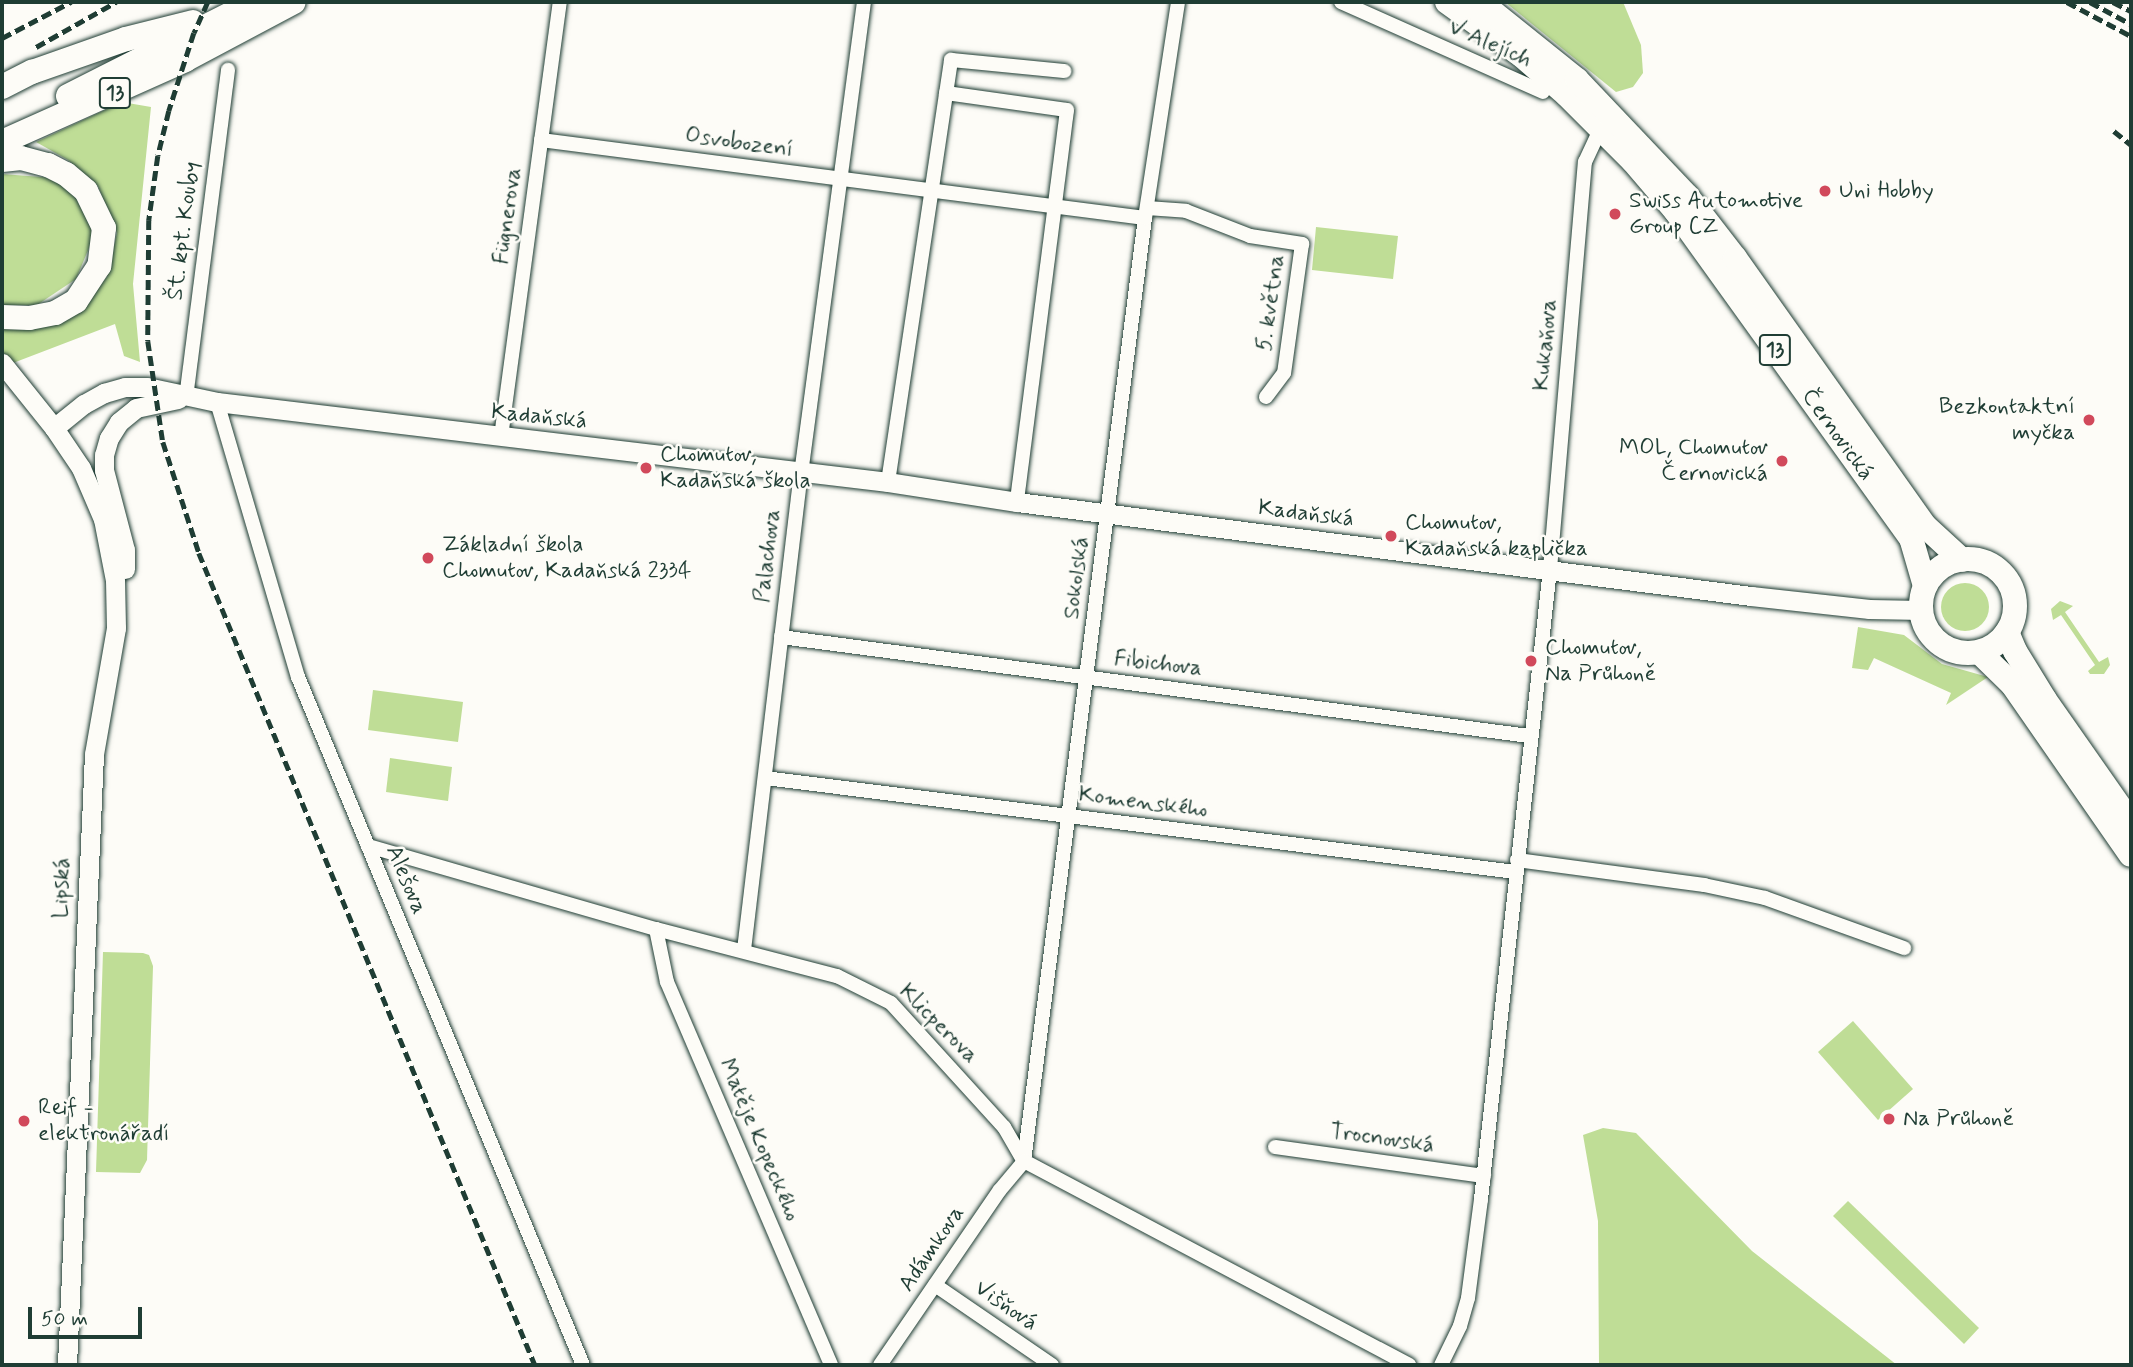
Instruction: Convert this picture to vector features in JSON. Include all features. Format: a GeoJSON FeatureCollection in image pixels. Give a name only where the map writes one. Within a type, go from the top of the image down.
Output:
{"type":"FeatureCollection","features":[{"type":"Feature","properties":{"kind":"highway"},"geometry":{"type":"LineString","coordinates":[[2,87],[32,72],[126,39],[187,24],[246,2]]}},
{"type":"Feature","properties":{"kind":"highway","name":"13"},"geometry":{"type":"LineString","coordinates":[[2,125],[75,93],[254,2]]}},
{"type":"Feature","properties":{"kind":"highway","name":"13"},"geometry":{"type":"LineString","coordinates":[[2,142],[185,60],[294,2]]}},
{"type":"Feature","properties":{"kind":"highway","name":"13"},"geometry":{"type":"LineString","coordinates":[[1447,2],[1608,123]]}},
{"type":"Feature","properties":{"kind":"highway","name":"13"},"geometry":{"type":"LineString","coordinates":[[1480,2],[1548,55],[1608,123]]}},
{"type":"Feature","properties":{"kind":"highway","name":"Černovická"},"geometry":{"type":"LineString","coordinates":[[1608,123],[1687,196],[1735,258],[1925,526],[1962,560],[1993,566],[2008,582],[2015,607],[2007,632]]}},
{"type":"Feature","properties":{"kind":"highway","name":"Černovická"},"geometry":{"type":"LineString","coordinates":[[1608,123],[1675,210],[1910,538],[1928,631],[1938,643],[1958,652],[1979,652]]}},
{"type":"Feature","properties":{"kind":"highway"},"geometry":{"type":"LineString","coordinates":[[2,160],[21,158],[48,165],[66,174],[86,191],[104,228],[99,266],[76,300],[55,313],[29,318],[2,317]]}},
{"type":"Feature","properties":{"kind":"highway"},"geometry":{"type":"LineString","coordinates":[[1923,598],[1934,573],[1947,564],[1962,560]]}},
{"type":"Feature","properties":{"kind":"highway"},"geometry":{"type":"LineString","coordinates":[[2131,823],[2045,700],[2015,651],[2007,632],[1990,648],[1979,652],[2012,684],[2131,855]]}},
{"type":"Feature","properties":{"kind":"street","name":"Fügnerova"},"geometry":{"type":"LineString","coordinates":[[501,437],[560,2]]}},
{"type":"Feature","properties":{"kind":"street","name":"Palachova"},"geometry":{"type":"LineString","coordinates":[[744,950],[838,179],[864,2]]}},
{"type":"Feature","properties":{"kind":"street","name":"Sokolská"},"geometry":{"type":"LineString","coordinates":[[1024,1161],[1146,213],[1178,2]]}},
{"type":"Feature","properties":{"kind":"street","name":"V Alejích"},"geometry":{"type":"LineString","coordinates":[[1341,2],[1543,92]]}},
{"type":"Feature","properties":{"kind":"street"},"geometry":{"type":"LineString","coordinates":[[888,482],[951,60],[1064,71]]}},
{"type":"Feature","properties":{"kind":"street","name":"Št. kpt. Kouby"},"geometry":{"type":"LineString","coordinates":[[186,398],[228,70]]}},
{"type":"Feature","properties":{"kind":"street"},"geometry":{"type":"LineString","coordinates":[[946,93],[1068,110],[1017,502]]}},
{"type":"Feature","properties":{"kind":"street","name":"Kukaňova"},"geometry":{"type":"LineString","coordinates":[[1550,569],[1586,162],[1608,123]]}},
{"type":"Feature","properties":{"kind":"street","name":"Osvobození"},"geometry":{"type":"LineString","coordinates":[[541,140],[1056,209],[1146,213]]}},
{"type":"Feature","properties":{"kind":"street","name":"5. května"},"geometry":{"type":"LineString","coordinates":[[1146,213],[1186,211],[1250,236],[1302,244],[1284,373],[1266,397]]}},
{"type":"Feature","properties":{"kind":"street","name":"Lipská"},"geometry":{"type":"LineString","coordinates":[[2,363],[54,428],[81,468],[103,519],[116,580],[116,628],[94,754],[67,1365]]}},
{"type":"Feature","properties":{"kind":"street","name":"Lipská"},"geometry":{"type":"LineString","coordinates":[[2,379],[54,428]]}},
{"type":"Feature","properties":{"kind":"street","name":"Kadaňská"},"geometry":{"type":"LineString","coordinates":[[54,428],[84,404],[125,387],[147,387],[186,398],[801,474],[888,482],[1017,502],[1856,608],[1923,598]]}},
{"type":"Feature","properties":{"kind":"street","name":"Kadaňská"},"geometry":{"type":"LineString","coordinates":[[116,628],[125,559],[104,470],[104,455],[109,438],[119,422],[136,408],[186,398]]}},
{"type":"Feature","properties":{"kind":"street","name":"Alešova"},"geometry":{"type":"LineString","coordinates":[[217,402],[298,677],[583,1365]]}},
{"type":"Feature","properties":{"kind":"street"},"geometry":{"type":"LineString","coordinates":[[1441,1365],[1460,1326],[1468,1298],[1529,736],[1550,569]]}},
{"type":"Feature","properties":{"kind":"street","name":"Fibichova"},"geometry":{"type":"LineString","coordinates":[[782,637],[1529,736]]}},
{"type":"Feature","properties":{"kind":"street","name":"Komenského"},"geometry":{"type":"LineString","coordinates":[[765,778],[1068,817],[1516,866]]}},
{"type":"Feature","properties":{"kind":"street","name":"Klicperova"},"geometry":{"type":"LineString","coordinates":[[368,846],[656,929],[837,976],[891,1003],[1004,1127],[1024,1161]]}},
{"type":"Feature","properties":{"kind":"street"},"geometry":{"type":"LineString","coordinates":[[1516,866],[1703,885],[1765,898],[1903,948]]}},
{"type":"Feature","properties":{"kind":"street","name":"Matěje Kopeckého"},"geometry":{"type":"LineString","coordinates":[[656,929],[667,982],[831,1365]]}},
{"type":"Feature","properties":{"kind":"street","name":"Trocnovská"},"geometry":{"type":"LineString","coordinates":[[1275,1147],[1483,1176]]}},
{"type":"Feature","properties":{"kind":"street"},"geometry":{"type":"LineString","coordinates":[[1024,1161],[1409,1365]]}},
{"type":"Feature","properties":{"kind":"street","name":"Adámkova"},"geometry":{"type":"LineString","coordinates":[[880,1365],[1024,1161]]}},
{"type":"Feature","properties":{"kind":"street","name":"Višňová"},"geometry":{"type":"LineString","coordinates":[[936,1285],[1052,1365]]}},
{"type":"Feature","properties":{"kind":"green space"},"geometry":{"type":"Polygon","coordinates":[[[1505,2],[1623,2],[1641,45],[1643,73],[1633,87],[1616,92],[1505,2]]]}},
{"type":"Feature","properties":{"kind":"green space"},"geometry":{"type":"Polygon","coordinates":[[[122,102],[151,107],[133,284],[140,362],[124,356],[115,324],[13,363],[2,351],[2,325],[71,316],[107,277],[117,233],[98,186],[68,160],[36,142],[122,102]]]}},
{"type":"Feature","properties":{"kind":"green space"},"geometry":{"type":"Polygon","coordinates":[[[2,174],[54,178],[80,202],[94,236],[76,279],[37,305],[2,305],[2,174]]]}},
{"type":"Feature","properties":{"kind":"green space"},"geometry":{"type":"Polygon","coordinates":[[[1316,227],[1398,236],[1393,279],[1312,270],[1316,227]]]}},
{"type":"Feature","properties":{"kind":"green space"},"geometry":{"type":"Polygon","coordinates":[[[1965,583],[1974,584],[1982,590],[1988,598],[1988,616],[1982,624],[1974,630],[1965,631],[1956,630],[1948,624],[1942,616],[1941,607],[1942,598],[1948,590],[1956,584],[1965,583]]]}},
{"type":"Feature","properties":{"kind":"green space"},"geometry":{"type":"Polygon","coordinates":[[[2060,601],[2073,606],[2065,612],[2099,662],[2108,657],[2110,665],[2104,674],[2090,674],[2088,671],[2095,665],[2061,615],[2053,620],[2051,609],[2060,601]]]}},
{"type":"Feature","properties":{"kind":"green space"},"geometry":{"type":"Polygon","coordinates":[[[1858,627],[1904,635],[1942,664],[1988,677],[1946,705],[1951,693],[1874,658],[1868,670],[1852,668],[1858,627]]]}},
{"type":"Feature","properties":{"kind":"green space"},"geometry":{"type":"Polygon","coordinates":[[[373,690],[463,702],[458,742],[368,730],[373,690]]]}},
{"type":"Feature","properties":{"kind":"green space"},"geometry":{"type":"Polygon","coordinates":[[[390,758],[452,767],[448,801],[386,792],[390,758]]]}},
{"type":"Feature","properties":{"kind":"green space"},"geometry":{"type":"Polygon","coordinates":[[[103,952],[143,953],[149,955],[153,966],[147,1160],[140,1173],[96,1172],[103,952]]]}},
{"type":"Feature","properties":{"kind":"green space"},"geometry":{"type":"Polygon","coordinates":[[[1853,1021],[1913,1089],[1878,1120],[1818,1052],[1853,1021]]]}},
{"type":"Feature","properties":{"kind":"green space"},"geometry":{"type":"Polygon","coordinates":[[[1603,1128],[1636,1133],[1752,1251],[1897,1365],[1599,1365],[1598,1221],[1583,1135],[1603,1128]]]}},
{"type":"Feature","properties":{"kind":"green space"},"geometry":{"type":"Polygon","coordinates":[[[1848,1201],[1979,1328],[1964,1344],[1833,1216],[1848,1201]]]}},
{"type":"Feature","properties":{"kind":"railway"},"geometry":{"type":"LineString","coordinates":[[2,38],[71,2]]}},
{"type":"Feature","properties":{"kind":"railway"},"geometry":{"type":"LineString","coordinates":[[36,47],[116,2]]}},
{"type":"Feature","properties":{"kind":"railway"},"geometry":{"type":"LineString","coordinates":[[208,2],[194,33],[169,111],[158,156],[149,220],[148,341],[163,442],[199,553],[535,1365]]}},
{"type":"Feature","properties":{"kind":"railway"},"geometry":{"type":"LineString","coordinates":[[2067,2],[2131,36]]}},
{"type":"Feature","properties":{"kind":"railway"},"geometry":{"type":"LineString","coordinates":[[2090,2],[2131,24]]}},
{"type":"Feature","properties":{"kind":"railway"},"geometry":{"type":"LineString","coordinates":[[2113,2],[2131,11]]}},
{"type":"Feature","properties":{"kind":"railway"},"geometry":{"type":"LineString","coordinates":[[2114,131],[2131,145]]}},
{"type":"Feature","properties":{"kind":"place","name":"Uni Hobby"},"geometry":{"type":"Point","coordinates":[1825,191]}},
{"type":"Feature","properties":{"kind":"place","name":"Swiss Automotive Group CZ"},"geometry":{"type":"Point","coordinates":[1615,214]}},
{"type":"Feature","properties":{"kind":"place","name":"Bezkontaktní myčka"},"geometry":{"type":"Point","coordinates":[2089,420]}},
{"type":"Feature","properties":{"kind":"place","name":"MOL, Chomutov Černovická"},"geometry":{"type":"Point","coordinates":[1782,461]}},
{"type":"Feature","properties":{"kind":"place","name":"Chomutov, Kadaňská škola"},"geometry":{"type":"Point","coordinates":[646,468]}},
{"type":"Feature","properties":{"kind":"place","name":"Chomutov, Kadaňská kaplička"},"geometry":{"type":"Point","coordinates":[1391,536]}},
{"type":"Feature","properties":{"kind":"place","name":"Základní škola Chomutov, Kadaňská 2334"},"geometry":{"type":"Point","coordinates":[428,558]}},
{"type":"Feature","properties":{"kind":"place","name":"Chomutov, Na Průhoně"},"geometry":{"type":"Point","coordinates":[1531,661]}},
{"type":"Feature","properties":{"kind":"place","name":"Na Průhoně"},"geometry":{"type":"Point","coordinates":[1889,1119]}},
{"type":"Feature","properties":{"kind":"place","name":"Reif - elektronářadí"},"geometry":{"type":"Point","coordinates":[24,1121]}}]}
